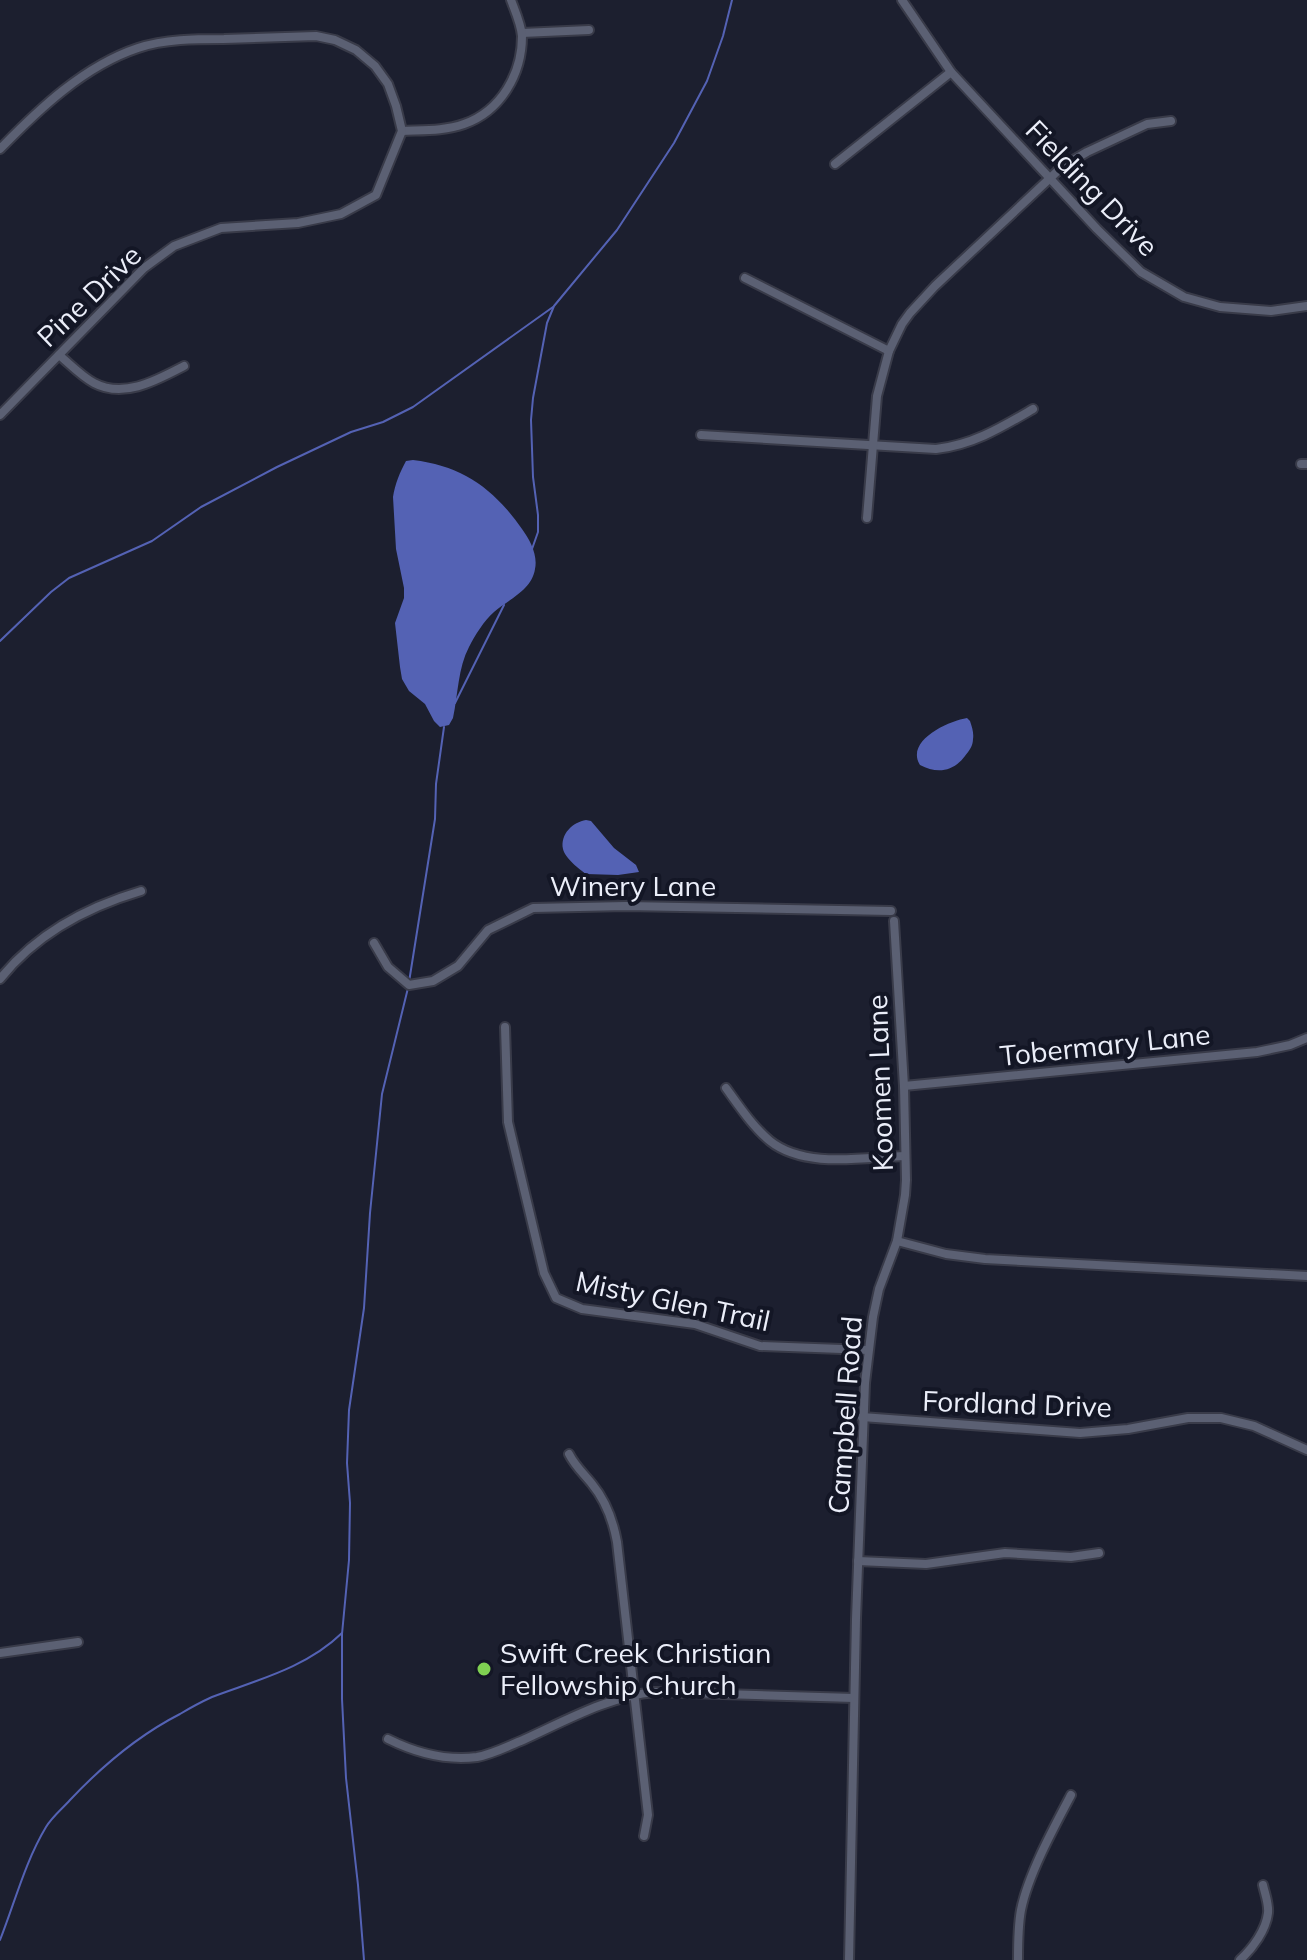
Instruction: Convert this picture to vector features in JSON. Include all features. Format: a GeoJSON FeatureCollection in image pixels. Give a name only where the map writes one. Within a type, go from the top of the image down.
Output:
{"type":"FeatureCollection","features":[{"type":"Feature","properties":{"kind":"street"},"geometry":{"type":"LineString","coordinates":[[0,149],[88,72],[139,47],[181,40],[316,36],[335,40],[356,50],[375,66],[388,84],[402,131],[464,125],[496,104],[514,77],[520,61],[522,33],[511,0]]}},
{"type":"Feature","properties":{"kind":"street","name":"Fielding Drive"},"geometry":{"type":"LineString","coordinates":[[902,0],[951,72],[1141,272],[1184,297],[1220,307],[1255,311],[1307,306]]}},
{"type":"Feature","properties":{"kind":"street"},"geometry":{"type":"LineString","coordinates":[[522,33],[589,30]]}},
{"type":"Feature","properties":{"kind":"street"},"geometry":{"type":"LineString","coordinates":[[835,164],[951,72]]}},
{"type":"Feature","properties":{"kind":"street"},"geometry":{"type":"LineString","coordinates":[[867,518],[877,396],[889,351],[902,324],[918,303],[1050,177],[1076,158],[1147,124],[1171,121]]}},
{"type":"Feature","properties":{"kind":"street","name":"Pine Drive"},"geometry":{"type":"LineString","coordinates":[[0,415],[144,268],[174,246],[221,228],[298,223],[341,214],[376,195],[402,131]]}},
{"type":"Feature","properties":{"kind":"street"},"geometry":{"type":"LineString","coordinates":[[745,278],[889,351]]}},
{"type":"Feature","properties":{"kind":"street"},"geometry":{"type":"LineString","coordinates":[[59,355],[91,382],[105,388],[120,389],[159,379],[184,366]]}},
{"type":"Feature","properties":{"kind":"street"},"geometry":{"type":"LineString","coordinates":[[701,435],[922,449],[959,445],[988,435],[1033,409]]}},
{"type":"Feature","properties":{"kind":"street"},"geometry":{"type":"LineString","coordinates":[[0,979],[40,938],[96,907],[141,891]]}},
{"type":"Feature","properties":{"kind":"street","name":"Winery Lane"},"geometry":{"type":"LineString","coordinates":[[374,943],[388,967],[409,985],[433,981],[458,966],[488,930],[533,908],[626,906],[891,911]]}},
{"type":"Feature","properties":{"kind":"street","name":"Koomen Lane"},"geometry":{"type":"LineString","coordinates":[[894,921],[905,1156],[905,1195],[897,1241]]}},
{"type":"Feature","properties":{"kind":"street","name":"Misty Glen Trail"},"geometry":{"type":"LineString","coordinates":[[505,1027],[508,1122],[544,1273],[556,1298],[582,1309],[695,1324],[760,1346],[868,1350]]}},
{"type":"Feature","properties":{"kind":"street","name":"Tobermary Lane"},"geometry":{"type":"LineString","coordinates":[[904,1086],[1257,1052],[1307,1038]]}},
{"type":"Feature","properties":{"kind":"street"},"geometry":{"type":"LineString","coordinates":[[726,1088],[762,1134],[795,1154],[827,1159],[905,1156]]}},
{"type":"Feature","properties":{"kind":"street"},"geometry":{"type":"LineString","coordinates":[[897,1241],[946,1254],[985,1259],[1307,1276]]}},
{"type":"Feature","properties":{"kind":"street","name":"Campbell Road"},"geometry":{"type":"LineString","coordinates":[[849,1960],[862,1417],[873,1317],[879,1289],[897,1241]]}},
{"type":"Feature","properties":{"kind":"street","name":"Fordland Drive"},"geometry":{"type":"LineString","coordinates":[[862,1417],[1071,1433],[1119,1431],[1188,1418],[1221,1418],[1254,1426],[1307,1450]]}},
{"type":"Feature","properties":{"kind":"street"},"geometry":{"type":"LineString","coordinates":[[569,1454],[602,1498],[614,1528],[648,1815],[644,1836]]}},
{"type":"Feature","properties":{"kind":"street"},"geometry":{"type":"LineString","coordinates":[[858,1561],[926,1564],[1005,1553],[1071,1557],[1099,1553]]}},
{"type":"Feature","properties":{"kind":"street"},"geometry":{"type":"LineString","coordinates":[[0,1653],[78,1642]]}},
{"type":"Feature","properties":{"kind":"street"},"geometry":{"type":"LineString","coordinates":[[388,1739],[423,1754],[477,1757],[635,1694],[854,1698]]}},
{"type":"Feature","properties":{"kind":"street"},"geometry":{"type":"LineString","coordinates":[[1018,1960],[1019,1919],[1024,1896],[1071,1795]]}},
{"type":"Feature","properties":{"kind":"street"},"geometry":{"type":"LineString","coordinates":[[1240,1960],[1256,1942],[1267,1918],[1268,1905],[1263,1885]]}},
{"type":"Feature","properties":{"kind":"water"},"geometry":{"type":"Polygon","coordinates":[[[413,460],[462,474],[488,491],[522,529],[535,558],[535,569],[529,583],[490,616],[474,638],[465,655],[453,718],[449,725],[440,727],[425,704],[409,691],[402,679],[395,623],[404,598],[404,588],[396,549],[393,497],[406,461],[413,460]]]}},
{"type":"Feature","properties":{"kind":"water"},"geometry":{"type":"Polygon","coordinates":[[[967,718],[972,728],[973,742],[960,761],[944,770],[920,765],[917,756],[923,740],[950,723],[967,718]]]}},
{"type":"Feature","properties":{"kind":"water"},"geometry":{"type":"Polygon","coordinates":[[[591,821],[614,848],[636,865],[639,872],[586,874],[573,863],[564,852],[564,838],[572,826],[591,821]]]}},
{"type":"Feature","properties":{"kind":"waterway"},"geometry":{"type":"LineString","coordinates":[[532,549],[538,532],[538,515],[531,420],[547,323],[554,306],[617,230],[674,143],[707,81],[732,0]]}},
{"type":"Feature","properties":{"kind":"waterway"},"geometry":{"type":"LineString","coordinates":[[0,641],[69,578],[152,541],[201,507],[277,467],[413,407],[553,307]]}},
{"type":"Feature","properties":{"kind":"waterway"},"geometry":{"type":"LineString","coordinates":[[455,703],[504,605]]}},
{"type":"Feature","properties":{"kind":"waterway"},"geometry":{"type":"LineString","coordinates":[[409,982],[435,819],[436,784],[444,727]]}},
{"type":"Feature","properties":{"kind":"waterway"},"geometry":{"type":"LineString","coordinates":[[364,1960],[346,1778],[342,1699],[342,1634],[349,1560],[349,1410],[364,1308],[382,1094],[408,988]]}},
{"type":"Feature","properties":{"kind":"waterway"},"geometry":{"type":"LineString","coordinates":[[0,1940],[26,1868],[46,1827],[108,1763],[149,1732],[192,1707],[297,1664],[342,1633]]}},
{"type":"Feature","properties":{"kind":"place","name":"Swift Creek Christian Fellowship Church"},"geometry":{"type":"Point","coordinates":[484,1669]}}]}
